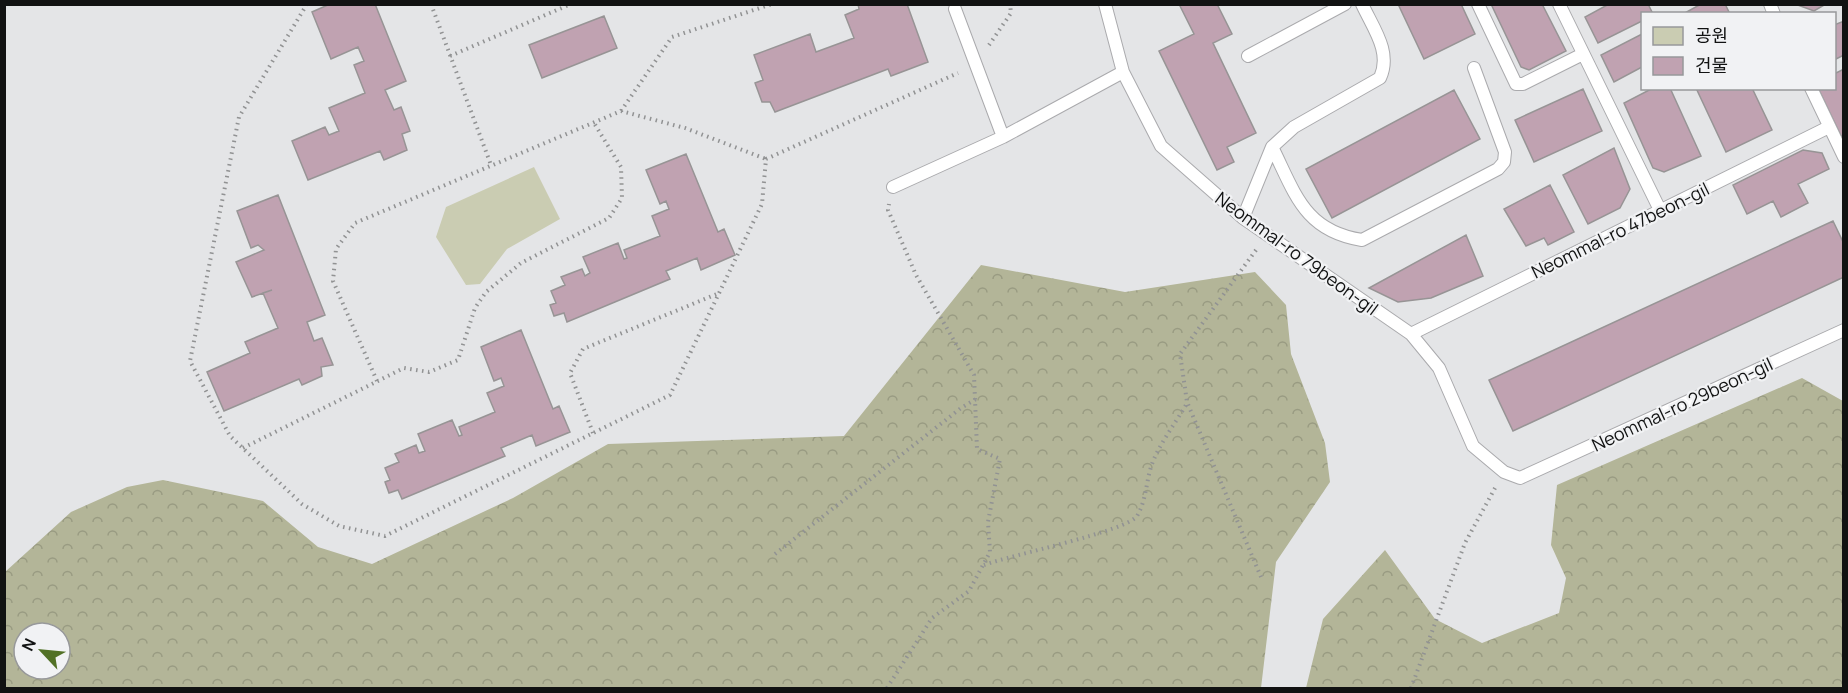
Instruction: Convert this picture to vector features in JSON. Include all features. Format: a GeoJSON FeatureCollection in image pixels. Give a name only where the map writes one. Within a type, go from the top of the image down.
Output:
{"type":"FeatureCollection","features":[{"type":"Feature","properties":{"kind":"lane","name":"Neommal-ro 79beon-gil"},"geometry":{"type":"LineString","coordinates":[[1106,4],[1123,72],[1161,146],[1243,218],[1411,334],[1439,368],[1473,446],[1504,472],[1520,478]]}},
{"type":"Feature","properties":{"kind":"lane"},"geometry":{"type":"LineString","coordinates":[[1248,56],[1345,4]]}},
{"type":"Feature","properties":{"kind":"lane"},"geometry":{"type":"LineString","coordinates":[[1243,218],[1272,147],[1294,128],[1380,78],[1385,66],[1384,50],[1362,4]]}},
{"type":"Feature","properties":{"kind":"lane"},"geometry":{"type":"LineString","coordinates":[[1479,4],[1515,84],[1523,84],[1584,54]]}},
{"type":"Feature","properties":{"kind":"lane"},"geometry":{"type":"LineString","coordinates":[[1559,4],[1660,210]]}},
{"type":"Feature","properties":{"kind":"lane"},"geometry":{"type":"LineString","coordinates":[[955,9],[1003,137]]}},
{"type":"Feature","properties":{"kind":"lane"},"geometry":{"type":"LineString","coordinates":[[1272,147],[1305,212],[1339,236],[1362,240],[1498,169],[1504,162],[1505,152],[1474,68]]}},
{"type":"Feature","properties":{"kind":"lane"},"geometry":{"type":"LineString","coordinates":[[893,187],[1003,137],[1123,72]]}},
{"type":"Feature","properties":{"kind":"lane"},"geometry":{"type":"LineString","coordinates":[[1812,90],[1844,157]]}},
{"type":"Feature","properties":{"kind":"lane","name":"Neommal-ro 47beon-gil"},"geometry":{"type":"LineString","coordinates":[[1411,334],[1829,127]]}},
{"type":"Feature","properties":{"kind":"lane","name":"Neommal-ro 29beon-gil"},"geometry":{"type":"LineString","coordinates":[[1520,478],[1844,330]]}},
{"type":"Feature","properties":{"kind":"path"},"geometry":{"type":"LineString","coordinates":[[307,4],[239,117],[190,361],[214,411],[230,436],[302,504],[339,526],[386,536],[670,395],[762,204],[766,159]]}},
{"type":"Feature","properties":{"kind":"path"},"geometry":{"type":"LineString","coordinates":[[431,4],[491,165]]}},
{"type":"Feature","properties":{"kind":"path"},"geometry":{"type":"LineString","coordinates":[[450,56],[571,4]]}},
{"type":"Feature","properties":{"kind":"path"},"geometry":{"type":"LineString","coordinates":[[377,381],[333,281],[336,249],[355,223],[621,111],[672,37],[772,4]]}},
{"type":"Feature","properties":{"kind":"path"},"geometry":{"type":"LineString","coordinates":[[621,111],[685,128],[766,159],[976,64],[1011,13],[1010,4]]}},
{"type":"Feature","properties":{"kind":"path"},"geometry":{"type":"LineString","coordinates":[[243,447],[404,368],[429,372],[458,360],[476,308],[486,292],[522,263],[609,219],[622,198],[621,167],[594,123]]}},
{"type":"Feature","properties":{"kind":"path"},"geometry":{"type":"LineString","coordinates":[[887,688],[933,618],[969,591],[990,552],[988,522],[1000,459],[977,449],[974,375],[916,275],[888,210],[893,187]]}},
{"type":"Feature","properties":{"kind":"path"},"geometry":{"type":"LineString","coordinates":[[1261,577],[1188,402],[1180,354],[1268,235]]}},
{"type":"Feature","properties":{"kind":"path"},"geometry":{"type":"LineString","coordinates":[[593,433],[570,373],[583,349],[717,294]]}},
{"type":"Feature","properties":{"kind":"path"},"geometry":{"type":"LineString","coordinates":[[775,554],[961,408],[976,399]]}},
{"type":"Feature","properties":{"kind":"path"},"geometry":{"type":"LineString","coordinates":[[983,565],[1010,555],[1111,530],[1136,518],[1143,504],[1152,465],[1188,402]]}},
{"type":"Feature","properties":{"kind":"path"},"geometry":{"type":"LineString","coordinates":[[1411,688],[1465,543],[1504,472]]}},
{"type":"Feature","properties":{"kind":"green space"},"geometry":{"type":"Polygon","coordinates":[[[534,167],[560,219],[507,249],[480,284],[466,285],[436,237],[446,207],[534,167]]]}},
{"type":"Feature","properties":{"kind":"green space"},"geometry":{"type":"Polygon","coordinates":[[[981,265],[1125,292],[1255,272],[1286,305],[1291,354],[1325,443],[1330,482],[1276,562],[1261,688],[5,688],[5,572],[71,512],[127,487],[163,480],[263,501],[318,547],[372,564],[513,498],[608,444],[844,436],[981,265]]]}},
{"type":"Feature","properties":{"kind":"green space"},"geometry":{"type":"Polygon","coordinates":[[[1802,378],[1843,401],[1843,688],[1306,688],[1323,619],[1385,550],[1435,619],[1482,643],[1559,613],[1566,578],[1551,545],[1557,485],[1802,378]]]}},
{"type":"Feature","properties":{"kind":"building"},"geometry":{"type":"Polygon","coordinates":[[[330,4],[375,4],[406,81],[385,90],[394,110],[401,107],[410,131],[402,134],[407,150],[384,160],[380,151],[308,180],[292,141],[325,127],[329,135],[339,131],[329,108],[365,93],[354,65],[364,61],[358,47],[331,59],[312,12],[330,4]]]}},
{"type":"Feature","properties":{"kind":"building"},"geometry":{"type":"Polygon","coordinates":[[[858,4],[907,4],[928,62],[891,76],[888,69],[775,112],[770,102],[762,102],[755,83],[763,80],[754,55],[810,34],[816,52],[854,38],[845,15],[859,9],[858,4]]]}},
{"type":"Feature","properties":{"kind":"building"},"geometry":{"type":"Polygon","coordinates":[[[1179,4],[1217,4],[1232,34],[1213,43],[1256,133],[1227,147],[1234,162],[1217,170],[1159,51],[1194,34],[1179,4]]]}},
{"type":"Feature","properties":{"kind":"building"},"geometry":{"type":"Polygon","coordinates":[[[1398,4],[1461,4],[1475,34],[1424,59],[1398,4]]]}},
{"type":"Feature","properties":{"kind":"building"},"geometry":{"type":"Polygon","coordinates":[[[1491,4],[1542,4],[1566,51],[1529,70],[1521,67],[1491,4]]]}},
{"type":"Feature","properties":{"kind":"building"},"geometry":{"type":"Polygon","coordinates":[[[1609,4],[1648,4],[1652,12],[1641,12],[1641,22],[1598,43],[1585,17],[1609,4]]]}},
{"type":"Feature","properties":{"kind":"building"},"geometry":{"type":"Polygon","coordinates":[[[1701,4],[1725,4],[1729,12],[1687,12],[1701,4]]]}},
{"type":"Feature","properties":{"kind":"building"},"geometry":{"type":"Polygon","coordinates":[[[1795,4],[1826,4],[1814,11],[1795,4]]]}},
{"type":"Feature","properties":{"kind":"building"},"geometry":{"type":"Polygon","coordinates":[[[604,16],[617,48],[542,78],[529,45],[604,16]]]}},
{"type":"Feature","properties":{"kind":"building"},"geometry":{"type":"Polygon","coordinates":[[[1844,21],[1844,55],[1836,59],[1836,24],[1844,21]]]}},
{"type":"Feature","properties":{"kind":"building"},"geometry":{"type":"Polygon","coordinates":[[[1641,35],[1641,68],[1614,82],[1601,55],[1641,35]]]}},
{"type":"Feature","properties":{"kind":"building"},"geometry":{"type":"Polygon","coordinates":[[[1844,69],[1844,135],[1841,136],[1819,90],[1836,90],[1836,73],[1844,69]]]}},
{"type":"Feature","properties":{"kind":"building"},"geometry":{"type":"Polygon","coordinates":[[[1583,89],[1602,131],[1534,162],[1515,120],[1583,89]]]}},
{"type":"Feature","properties":{"kind":"building"},"geometry":{"type":"Polygon","coordinates":[[[1454,90],[1480,139],[1332,218],[1306,169],[1454,90]]]}},
{"type":"Feature","properties":{"kind":"building"},"geometry":{"type":"Polygon","coordinates":[[[1649,90],[1671,90],[1701,156],[1664,172],[1653,168],[1624,103],[1649,90]]]}},
{"type":"Feature","properties":{"kind":"building"},"geometry":{"type":"Polygon","coordinates":[[[1697,90],[1753,90],[1772,130],[1726,152],[1697,90]]]}},
{"type":"Feature","properties":{"kind":"building"},"geometry":{"type":"Polygon","coordinates":[[[1614,148],[1630,189],[1620,208],[1588,224],[1563,175],[1614,148]]]}},
{"type":"Feature","properties":{"kind":"building"},"geometry":{"type":"Polygon","coordinates":[[[1803,150],[1822,153],[1829,169],[1798,184],[1808,203],[1781,217],[1773,201],[1747,214],[1733,185],[1803,150]]]}},
{"type":"Feature","properties":{"kind":"building"},"geometry":{"type":"Polygon","coordinates":[[[686,154],[718,232],[724,229],[735,255],[701,270],[697,258],[666,271],[670,279],[567,322],[564,313],[554,316],[550,305],[556,303],[551,291],[565,285],[561,277],[582,269],[585,276],[590,273],[583,257],[618,243],[624,259],[627,258],[624,250],[660,236],[652,216],[669,209],[666,201],[660,204],[646,170],[686,154]]]}},
{"type":"Feature","properties":{"kind":"building"},"geometry":{"type":"Polygon","coordinates":[[[1550,185],[1574,232],[1548,245],[1544,238],[1526,246],[1504,209],[1550,185]]]}},
{"type":"Feature","properties":{"kind":"building"},"geometry":{"type":"Polygon","coordinates":[[[278,195],[325,315],[307,322],[314,341],[322,338],[333,365],[321,367],[322,376],[302,385],[299,379],[224,411],[207,372],[250,353],[245,342],[278,328],[263,293],[252,297],[236,262],[264,250],[258,245],[251,248],[237,211],[278,195]]]}},
{"type":"Feature","properties":{"kind":"building"},"geometry":{"type":"Polygon","coordinates":[[[1833,221],[1844,244],[1844,277],[1513,431],[1489,380],[1833,221]]]}},
{"type":"Feature","properties":{"kind":"building"},"geometry":{"type":"Polygon","coordinates":[[[1466,235],[1483,276],[1431,298],[1398,302],[1369,288],[1466,235]]]}},
{"type":"Feature","properties":{"kind":"building"},"geometry":{"type":"Polygon","coordinates":[[[521,330],[553,409],[559,406],[570,432],[536,446],[532,435],[501,448],[505,456],[402,499],[398,490],[389,493],[385,482],[390,480],[385,468],[399,462],[395,454],[416,445],[419,453],[425,451],[418,434],[452,420],[459,436],[462,435],[459,427],[495,412],[487,393],[504,386],[501,378],[494,381],[481,347],[521,330]]]}}]}
